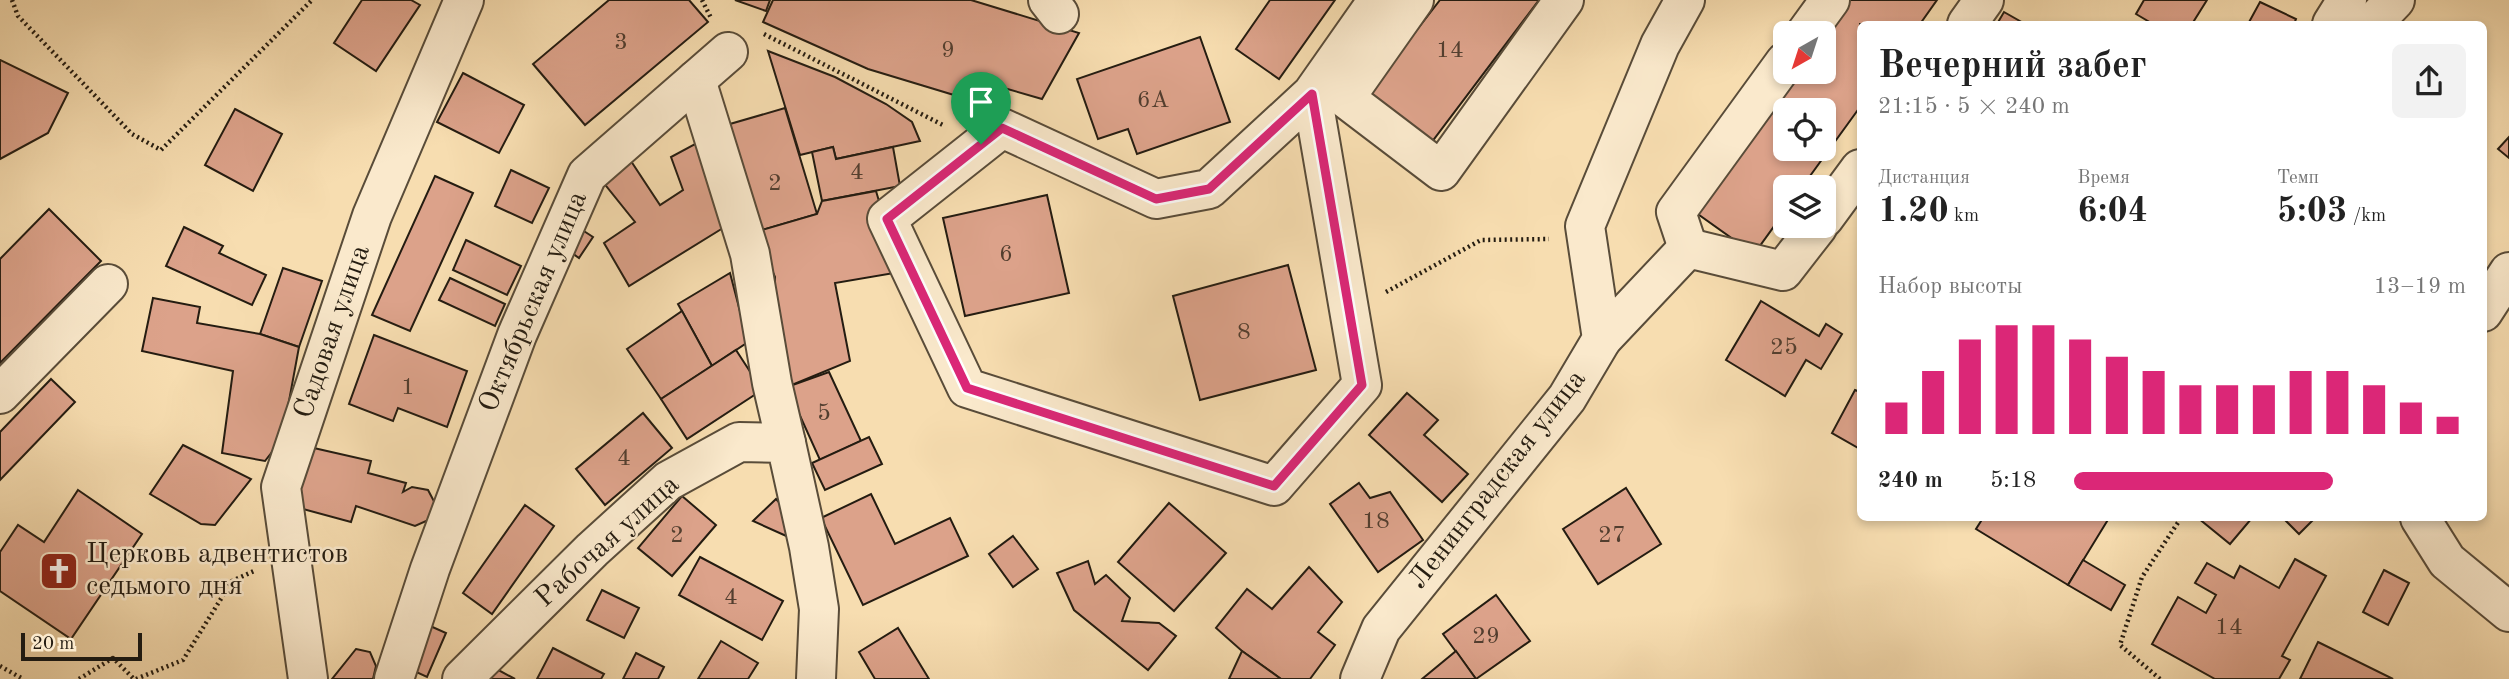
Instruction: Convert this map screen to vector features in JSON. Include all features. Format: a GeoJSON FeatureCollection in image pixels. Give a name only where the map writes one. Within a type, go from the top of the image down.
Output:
{"type":"FeatureCollection","features":[{"type":"Feature","properties":{"kind":"street","name":"Садовая улица"},"geometry":{"type":"LineString","coordinates":[[308,679],[281,487],[372,216],[464,0]]}},
{"type":"Feature","properties":{"kind":"street"},"geometry":{"type":"LineString","coordinates":[[1312,94],[1362,385],[1274,486],[967,388],[887,219],[1002,128],[1156,199],[1209,189],[1312,94],[1378,0]]}},
{"type":"Feature","properties":{"kind":"street"},"geometry":{"type":"LineString","coordinates":[[1414,0],[1345,98],[1441,172],[1564,0]]}},
{"type":"Feature","properties":{"kind":"street","name":"Ленинградская улица"},"geometry":{"type":"LineString","coordinates":[[1360,679],[1381,629],[1567,398],[1602,339],[1585,226],[1660,45],[1685,0]]}},
{"type":"Feature","properties":{"kind":"street"},"geometry":{"type":"LineString","coordinates":[[1815,21],[1830,0]]}},
{"type":"Feature","properties":{"kind":"street"},"geometry":{"type":"LineString","coordinates":[[1969,21],[1984,0]]}},
{"type":"Feature","properties":{"kind":"street"},"geometry":{"type":"LineString","coordinates":[[2334,21],[2347,0]]}},
{"type":"Feature","properties":{"kind":"street"},"geometry":{"type":"LineString","coordinates":[[2375,21],[2395,0]]}},
{"type":"Feature","properties":{"kind":"street","name":"Октябрьская улица"},"geometry":{"type":"LineString","coordinates":[[394,679],[430,569],[517,334],[587,175],[728,52]]}},
{"type":"Feature","properties":{"kind":"street"},"geometry":{"type":"LineString","coordinates":[[1688,248],[1676,212],[1773,79]]}},
{"type":"Feature","properties":{"kind":"street"},"geometry":{"type":"LineString","coordinates":[[696,80],[750,254],[772,383],[809,547],[819,609],[816,679]]}},
{"type":"Feature","properties":{"kind":"street"},"geometry":{"type":"LineString","coordinates":[[1836,202],[1857,173]]}},
{"type":"Feature","properties":{"kind":"street"},"geometry":{"type":"LineString","coordinates":[[1688,248],[1783,271],[1809,238]]}},
{"type":"Feature","properties":{"kind":"street"},"geometry":{"type":"LineString","coordinates":[[1602,339],[1688,248]]}},
{"type":"Feature","properties":{"kind":"street"},"geometry":{"type":"LineString","coordinates":[[2487,306],[2509,272]]}},
{"type":"Feature","properties":{"kind":"street"},"geometry":{"type":"LineString","coordinates":[[0,394],[108,284]]}},
{"type":"Feature","properties":{"kind":"street","name":"Рабочая улица"},"geometry":{"type":"LineString","coordinates":[[462,679],[592,550],[668,481],[739,442],[786,443]]}},
{"type":"Feature","properties":{"kind":"street"},"geometry":{"type":"LineString","coordinates":[[2422,521],[2447,561],[2509,612]]}},
{"type":"Feature","properties":{"kind":"path"},"geometry":{"type":"LineString","coordinates":[[12,0],[18,16],[132,134],[161,150],[312,0]]}},
{"type":"Feature","properties":{"kind":"path"},"geometry":{"type":"LineString","coordinates":[[728,52],[755,30],[981,144]]}},
{"type":"Feature","properties":{"kind":"path"},"geometry":{"type":"LineString","coordinates":[[1350,312],[1481,240],[1585,238]]}},
{"type":"Feature","properties":{"kind":"path"},"geometry":{"type":"LineString","coordinates":[[2160,679],[2120,645],[2142,577],[2179,521]]}},
{"type":"Feature","properties":{"kind":"path"},"geometry":{"type":"LineString","coordinates":[[79,679],[113,658],[135,679],[183,660],[232,581],[290,555]]}},
{"type":"Feature","properties":{"kind":"path"},"geometry":{"type":"LineString","coordinates":[[0,666],[23,679]]}},
{"type":"Feature","properties":{"kind":"building"},"geometry":{"type":"Polygon","coordinates":[[[362,0],[411,0],[420,5],[376,71],[334,43],[362,0]]]}},
{"type":"Feature","properties":{"kind":"building"},"geometry":{"type":"Polygon","coordinates":[[[609,0],[689,0],[708,22],[585,125],[533,64],[609,0]]]}},
{"type":"Feature","properties":{"kind":"building"},"geometry":{"type":"Polygon","coordinates":[[[735,0],[770,0],[766,11],[735,0]]]}},
{"type":"Feature","properties":{"kind":"building"},"geometry":{"type":"Polygon","coordinates":[[[773,0],[971,0],[1079,33],[1042,99],[997,86],[987,105],[868,69],[763,22],[773,0]]]}},
{"type":"Feature","properties":{"kind":"building"},"geometry":{"type":"Polygon","coordinates":[[[1270,0],[1335,0],[1279,79],[1236,49],[1270,0]]]}},
{"type":"Feature","properties":{"kind":"building"},"geometry":{"type":"Polygon","coordinates":[[[1440,0],[1539,0],[1425,151],[1361,102],[1440,0]]]}},
{"type":"Feature","properties":{"kind":"building"},"geometry":{"type":"Polygon","coordinates":[[[1848,0],[1937,0],[1922,21],[1857,21],[1857,111],[1836,140],[1836,98],[1777,98],[1787,84],[1836,84],[1836,21],[1833,21],[1848,0]]]}},
{"type":"Feature","properties":{"kind":"building"},"geometry":{"type":"Polygon","coordinates":[[[2144,0],[2207,0],[2194,21],[2148,21],[2136,14],[2144,0]]]}},
{"type":"Feature","properties":{"kind":"building"},"geometry":{"type":"Polygon","coordinates":[[[2260,2],[2296,19],[2295,21],[2250,21],[2260,2]]]}},
{"type":"Feature","properties":{"kind":"building"},"geometry":{"type":"Polygon","coordinates":[[[2004,12],[2020,21],[1999,21],[2004,12]]]}},
{"type":"Feature","properties":{"kind":"building"},"geometry":{"type":"Polygon","coordinates":[[[1200,37],[1230,122],[1137,154],[1128,129],[1098,139],[1077,79],[1200,37]]]}},
{"type":"Feature","properties":{"kind":"building"},"geometry":{"type":"Polygon","coordinates":[[[768,51],[835,77],[886,104],[912,122],[920,141],[836,159],[833,147],[800,155],[768,51]]]}},
{"type":"Feature","properties":{"kind":"building"},"geometry":{"type":"Polygon","coordinates":[[[0,60],[68,93],[48,133],[0,159],[0,60]]]}},
{"type":"Feature","properties":{"kind":"building"},"geometry":{"type":"Polygon","coordinates":[[[463,73],[524,105],[499,153],[437,122],[463,73]]]}},
{"type":"Feature","properties":{"kind":"building"},"geometry":{"type":"Polygon","coordinates":[[[1773,104],[1773,161],[1821,161],[1811,175],[1773,175],[1773,228],[1754,254],[1695,212],[1773,104]]]}},
{"type":"Feature","properties":{"kind":"building"},"geometry":{"type":"Polygon","coordinates":[[[785,108],[817,214],[755,232],[723,126],[785,108]]]}},
{"type":"Feature","properties":{"kind":"building"},"geometry":{"type":"Polygon","coordinates":[[[235,109],[282,134],[253,191],[205,165],[235,109]]]}},
{"type":"Feature","properties":{"kind":"building"},"geometry":{"type":"Polygon","coordinates":[[[2509,137],[2509,158],[2498,149],[2509,137]]]}},
{"type":"Feature","properties":{"kind":"building"},"geometry":{"type":"Polygon","coordinates":[[[695,144],[736,220],[629,286],[604,243],[635,222],[599,177],[625,152],[660,205],[683,190],[671,157],[695,144]]]}},
{"type":"Feature","properties":{"kind":"building"},"geometry":{"type":"Polygon","coordinates":[[[833,147],[836,159],[893,147],[900,186],[822,201],[812,152],[833,147]]]}},
{"type":"Feature","properties":{"kind":"building"},"geometry":{"type":"Polygon","coordinates":[[[511,170],[549,188],[532,223],[495,206],[511,170]]]}},
{"type":"Feature","properties":{"kind":"building"},"geometry":{"type":"Polygon","coordinates":[[[435,176],[473,193],[410,331],[372,315],[435,176]]]}},
{"type":"Feature","properties":{"kind":"building"},"geometry":{"type":"Polygon","coordinates":[[[876,191],[900,272],[835,283],[850,361],[787,387],[774,311],[775,277],[755,232],[817,214],[822,201],[876,191]]]}},
{"type":"Feature","properties":{"kind":"building"},"geometry":{"type":"Polygon","coordinates":[[[1047,195],[1069,293],[965,316],[943,218],[1047,195]]]}},
{"type":"Feature","properties":{"kind":"building"},"geometry":{"type":"Polygon","coordinates":[[[49,209],[101,261],[0,363],[0,259],[49,209]]]}},
{"type":"Feature","properties":{"kind":"building"},"geometry":{"type":"Polygon","coordinates":[[[573,224],[593,237],[579,258],[562,246],[573,224]]]}},
{"type":"Feature","properties":{"kind":"building"},"geometry":{"type":"Polygon","coordinates":[[[184,227],[223,246],[219,253],[266,275],[252,305],[166,266],[184,227]]]}},
{"type":"Feature","properties":{"kind":"building"},"geometry":{"type":"Polygon","coordinates":[[[466,240],[521,266],[507,295],[453,270],[466,240]]]}},
{"type":"Feature","properties":{"kind":"building"},"geometry":{"type":"Polygon","coordinates":[[[1288,265],[1316,370],[1200,400],[1173,296],[1288,265]]]}},
{"type":"Feature","properties":{"kind":"building"},"geometry":{"type":"Polygon","coordinates":[[[283,268],[322,281],[299,347],[260,334],[283,268]]]}},
{"type":"Feature","properties":{"kind":"building"},"geometry":{"type":"Polygon","coordinates":[[[730,273],[748,342],[712,366],[678,304],[730,273]]]}},
{"type":"Feature","properties":{"kind":"building"},"geometry":{"type":"Polygon","coordinates":[[[450,278],[505,304],[495,326],[439,300],[450,278]]]}},
{"type":"Feature","properties":{"kind":"building"},"geometry":{"type":"Polygon","coordinates":[[[153,298],[200,307],[197,323],[260,334],[299,347],[282,439],[265,461],[222,453],[233,371],[142,351],[153,298]]]}},
{"type":"Feature","properties":{"kind":"building"},"geometry":{"type":"Polygon","coordinates":[[[1761,301],[1819,336],[1826,324],[1842,334],[1821,369],[1806,360],[1785,396],[1726,360],[1761,301]]]}},
{"type":"Feature","properties":{"kind":"building"},"geometry":{"type":"Polygon","coordinates":[[[682,311],[712,366],[661,399],[627,349],[682,311]]]}},
{"type":"Feature","properties":{"kind":"building"},"geometry":{"type":"Polygon","coordinates":[[[374,335],[467,371],[447,427],[398,408],[393,421],[349,404],[374,335]]]}},
{"type":"Feature","properties":{"kind":"building"},"geometry":{"type":"Polygon","coordinates":[[[736,350],[762,390],[687,439],[661,399],[736,350]]]}},
{"type":"Feature","properties":{"kind":"building"},"geometry":{"type":"Polygon","coordinates":[[[829,372],[861,441],[820,460],[787,387],[829,372]]]}},
{"type":"Feature","properties":{"kind":"building"},"geometry":{"type":"Polygon","coordinates":[[[51,379],[75,402],[0,480],[0,432],[51,379]]]}},
{"type":"Feature","properties":{"kind":"building"},"geometry":{"type":"Polygon","coordinates":[[[1855,390],[1857,391],[1857,447],[1832,433],[1855,390]]]}},
{"type":"Feature","properties":{"kind":"building"},"geometry":{"type":"Polygon","coordinates":[[[1407,393],[1438,420],[1424,435],[1468,474],[1442,502],[1369,435],[1407,393]]]}},
{"type":"Feature","properties":{"kind":"building"},"geometry":{"type":"Polygon","coordinates":[[[643,413],[672,448],[605,505],[576,469],[643,413]]]}},
{"type":"Feature","properties":{"kind":"building"},"geometry":{"type":"Polygon","coordinates":[[[869,437],[882,464],[825,490],[812,463],[869,437]]]}},
{"type":"Feature","properties":{"kind":"building"},"geometry":{"type":"Polygon","coordinates":[[[183,445],[251,479],[215,525],[201,524],[150,494],[183,445]]]}},
{"type":"Feature","properties":{"kind":"building"},"geometry":{"type":"Polygon","coordinates":[[[305,446],[371,461],[368,473],[406,483],[403,492],[412,487],[428,490],[437,507],[433,518],[415,526],[356,506],[351,522],[292,506],[305,446]]]}},
{"type":"Feature","properties":{"kind":"building"},"geometry":{"type":"Polygon","coordinates":[[[1359,483],[1370,498],[1390,492],[1423,540],[1378,572],[1330,504],[1359,483]]]}},
{"type":"Feature","properties":{"kind":"building"},"geometry":{"type":"Polygon","coordinates":[[[1626,488],[1661,544],[1598,584],[1563,529],[1626,488]]]}},
{"type":"Feature","properties":{"kind":"building","name":"Церковь адвентистов седьмого дня"},"geometry":{"type":"Polygon","coordinates":[[[78,490],[142,534],[71,639],[0,591],[0,552],[18,525],[44,542],[78,490]]]}},
{"type":"Feature","properties":{"kind":"building"},"geometry":{"type":"Polygon","coordinates":[[[871,494],[895,544],[950,518],[968,556],[863,605],[821,518],[871,494]]]}},
{"type":"Feature","properties":{"kind":"building"},"geometry":{"type":"Polygon","coordinates":[[[682,496],[716,525],[672,576],[638,548],[682,496]]]}},
{"type":"Feature","properties":{"kind":"building"},"geometry":{"type":"Polygon","coordinates":[[[776,499],[789,513],[793,539],[753,521],[776,499]]]}},
{"type":"Feature","properties":{"kind":"building"},"geometry":{"type":"Polygon","coordinates":[[[1169,503],[1226,553],[1174,611],[1118,562],[1169,503]]]}},
{"type":"Feature","properties":{"kind":"building"},"geometry":{"type":"Polygon","coordinates":[[[525,505],[554,526],[492,614],[463,593],[525,505]]]}},
{"type":"Feature","properties":{"kind":"building"},"geometry":{"type":"Polygon","coordinates":[[[1981,521],[2107,521],[2068,585],[1976,529],[1981,521]]]}},
{"type":"Feature","properties":{"kind":"building"},"geometry":{"type":"Polygon","coordinates":[[[2202,521],[2249,521],[2230,544],[2202,521]]]}},
{"type":"Feature","properties":{"kind":"building"},"geometry":{"type":"Polygon","coordinates":[[[2286,521],[2312,521],[2299,534],[2286,521]]]}},
{"type":"Feature","properties":{"kind":"building"},"geometry":{"type":"Polygon","coordinates":[[[1013,536],[1038,569],[1013,587],[989,554],[1013,536]]]}},
{"type":"Feature","properties":{"kind":"building"},"geometry":{"type":"Polygon","coordinates":[[[700,557],[783,601],[762,640],[679,595],[700,557]]]}},
{"type":"Feature","properties":{"kind":"building"},"geometry":{"type":"Polygon","coordinates":[[[2295,559],[2326,576],[2282,656],[2290,660],[2279,679],[2215,679],[2152,644],[2178,597],[2206,613],[2216,595],[2195,583],[2207,563],[2234,578],[2240,566],[2279,588],[2295,559]]]}},
{"type":"Feature","properties":{"kind":"building"},"geometry":{"type":"Polygon","coordinates":[[[2083,560],[2125,585],[2111,610],[2068,585],[2083,560]]]}},
{"type":"Feature","properties":{"kind":"building"},"geometry":{"type":"Polygon","coordinates":[[[1088,561],[1095,584],[1106,575],[1130,598],[1122,621],[1159,623],[1176,636],[1148,670],[1074,610],[1057,573],[1088,561]]]}},
{"type":"Feature","properties":{"kind":"building"},"geometry":{"type":"Polygon","coordinates":[[[1309,567],[1342,602],[1318,632],[1335,645],[1310,679],[1281,679],[1216,628],[1247,589],[1272,609],[1309,567]]]}},
{"type":"Feature","properties":{"kind":"building"},"geometry":{"type":"Polygon","coordinates":[[[2384,570],[2409,583],[2388,625],[2363,612],[2384,570]]]}},
{"type":"Feature","properties":{"kind":"building"},"geometry":{"type":"Polygon","coordinates":[[[602,590],[639,608],[624,638],[587,620],[602,590]]]}},
{"type":"Feature","properties":{"kind":"building"},"geometry":{"type":"Polygon","coordinates":[[[1496,595],[1530,641],[1476,679],[1443,634],[1496,595]]]}},
{"type":"Feature","properties":{"kind":"building"},"geometry":{"type":"Polygon","coordinates":[[[419,621],[446,633],[427,677],[401,665],[419,621]]]}},
{"type":"Feature","properties":{"kind":"building"},"geometry":{"type":"Polygon","coordinates":[[[898,628],[929,679],[875,679],[859,652],[898,628]]]}},
{"type":"Feature","properties":{"kind":"building"},"geometry":{"type":"Polygon","coordinates":[[[721,641],[758,663],[748,679],[698,679],[721,641]]]}},
{"type":"Feature","properties":{"kind":"building"},"geometry":{"type":"Polygon","coordinates":[[[2318,642],[2393,679],[2300,679],[2318,642]]]}},
{"type":"Feature","properties":{"kind":"building"},"geometry":{"type":"Polygon","coordinates":[[[553,648],[604,674],[601,679],[537,679],[553,648]]]}},
{"type":"Feature","properties":{"kind":"building"},"geometry":{"type":"Polygon","coordinates":[[[356,649],[370,652],[376,666],[373,679],[332,679],[356,649]]]}},
{"type":"Feature","properties":{"kind":"building"},"geometry":{"type":"Polygon","coordinates":[[[1242,651],[1281,679],[1229,679],[1242,651]]]}},
{"type":"Feature","properties":{"kind":"building"},"geometry":{"type":"Polygon","coordinates":[[[1456,651],[1476,679],[1422,679],[1456,651]]]}},
{"type":"Feature","properties":{"kind":"building"},"geometry":{"type":"Polygon","coordinates":[[[636,653],[664,667],[658,679],[623,679],[636,653]]]}},
{"type":"Feature","properties":{"kind":"building"},"geometry":{"type":"Polygon","coordinates":[[[491,666],[515,679],[485,679],[491,666]]]}},
{"type":"Feature","properties":{"kind":"place","name":"Церковь адвентистов седьмого дня"},"geometry":{"type":"Point","coordinates":[59,571]}},
{"type":"Feature","properties":{"kind":"route"},"geometry":{"type":"LineString","coordinates":[[1312,94],[1362,385],[1274,486],[967,388],[887,219],[981,144],[1002,128],[1156,199],[1209,189],[1312,94]]}}]}
